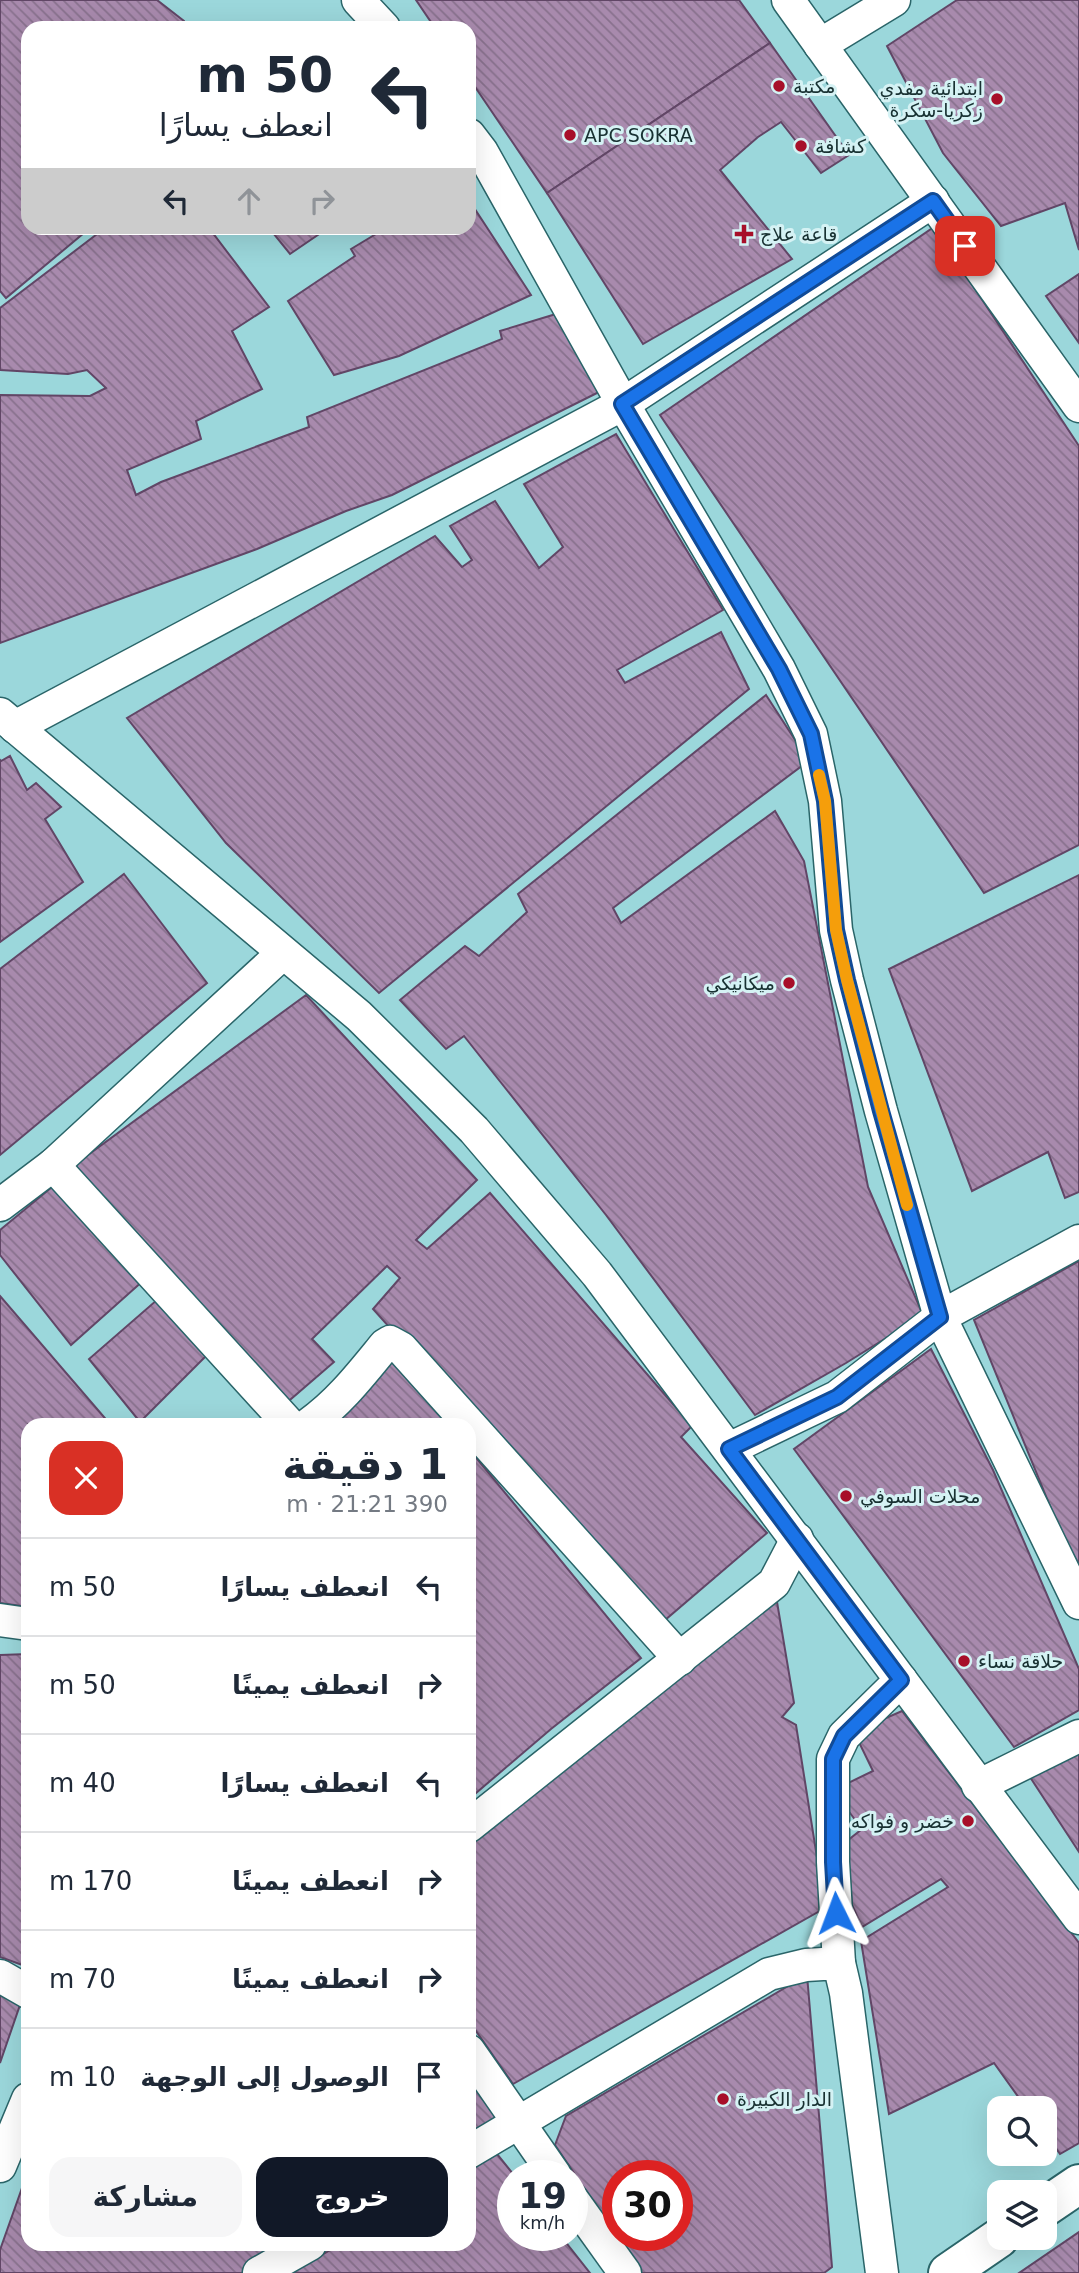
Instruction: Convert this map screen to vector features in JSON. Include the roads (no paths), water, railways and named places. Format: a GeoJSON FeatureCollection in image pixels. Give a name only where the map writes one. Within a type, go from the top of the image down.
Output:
{"type":"FeatureCollection","features":[{"type":"Feature","properties":{"kind":"street"},"geometry":{"type":"LineString","coordinates":[[358,0],[378,21]]}},
{"type":"Feature","properties":{"kind":"street"},"geometry":{"type":"LineString","coordinates":[[788,0],[1079,406]]}},
{"type":"Feature","properties":{"kind":"street"},"geometry":{"type":"LineString","coordinates":[[820,45],[894,0]]}},
{"type":"Feature","properties":{"kind":"street"},"geometry":{"type":"LineString","coordinates":[[476,144],[622,404],[779,669],[811,734],[825,801],[836,930],[847,980],[898,1173],[940,1317],[1079,1603]]}},
{"type":"Feature","properties":{"kind":"street"},"geometry":{"type":"LineString","coordinates":[[933,201],[622,404],[8,720],[359,1016],[474,1130],[597,1275],[797,1539],[978,1786],[1079,1917]]}},
{"type":"Feature","properties":{"kind":"street"},"geometry":{"type":"LineString","coordinates":[[0,1205],[52,1165],[283,953]]}},
{"type":"Feature","properties":{"kind":"street"},"geometry":{"type":"LineString","coordinates":[[52,1165],[284,1418]]}},
{"type":"Feature","properties":{"kind":"street"},"geometry":{"type":"LineString","coordinates":[[729,1449],[837,1397],[940,1317],[1079,1241]]}},
{"type":"Feature","properties":{"kind":"street"},"geometry":{"type":"LineString","coordinates":[[318,1418],[390,1342],[401,1348],[464,1418]]}},
{"type":"Feature","properties":{"kind":"street"},"geometry":{"type":"LineString","coordinates":[[476,1432],[680,1659]]}},
{"type":"Feature","properties":{"kind":"street"},"geometry":{"type":"LineString","coordinates":[[476,1820],[774,1583],[797,1539]]}},
{"type":"Feature","properties":{"kind":"street"},"geometry":{"type":"LineString","coordinates":[[0,1620],[21,1623]]}},
{"type":"Feature","properties":{"kind":"street"},"geometry":{"type":"LineString","coordinates":[[882,2273],[846,1993],[839,1964],[833,1862],[833,1759],[844,1736],[901,1680]]}},
{"type":"Feature","properties":{"kind":"street"},"geometry":{"type":"LineString","coordinates":[[978,1786],[1079,1736]]}},
{"type":"Feature","properties":{"kind":"street"},"geometry":{"type":"LineString","coordinates":[[476,2148],[769,1974],[806,1965],[839,1964]]}},
{"type":"Feature","properties":{"kind":"street"},"geometry":{"type":"LineString","coordinates":[[0,1976],[21,1988]]}},
{"type":"Feature","properties":{"kind":"street"},"geometry":{"type":"LineString","coordinates":[[476,2061],[544,2160]]}},
{"type":"Feature","properties":{"kind":"street"},"geometry":{"type":"LineString","coordinates":[[0,2166],[21,2116]]}},
{"type":"Feature","properties":{"kind":"street"},"geometry":{"type":"LineString","coordinates":[[1057,2199],[1079,2184]]}},
{"type":"Feature","properties":{"kind":"street"},"geometry":{"type":"LineString","coordinates":[[588,2221],[625,2273]]}},
{"type":"Feature","properties":{"kind":"street"},"geometry":{"type":"LineString","coordinates":[[948,2273],[987,2246]]}},
{"type":"Feature","properties":{"kind":"street"},"geometry":{"type":"LineString","coordinates":[[259,2273],[298,2251]]}},
{"type":"Feature","properties":{"kind":"place","name":"مكتبة"},"geometry":{"type":"Point","coordinates":[779,86]}},
{"type":"Feature","properties":{"kind":"place","name":"ابتدائية مفدي زكريا-سكرة"},"geometry":{"type":"Point","coordinates":[997,99]}},
{"type":"Feature","properties":{"kind":"place","name":"APC SOKRA"},"geometry":{"type":"Point","coordinates":[570,135]}},
{"type":"Feature","properties":{"kind":"place","name":"كشافة"},"geometry":{"type":"Point","coordinates":[801,146]}},
{"type":"Feature","properties":{"kind":"place","name":"قاعة علاج"},"geometry":{"type":"Point","coordinates":[744,234]}},
{"type":"Feature","properties":{"kind":"place","name":"ميكانيكي"},"geometry":{"type":"Point","coordinates":[789,983]}},
{"type":"Feature","properties":{"kind":"place","name":"محلات السوفي"},"geometry":{"type":"Point","coordinates":[846,1496]}},
{"type":"Feature","properties":{"kind":"place","name":"حلاقة نساء"},"geometry":{"type":"Point","coordinates":[964,1661]}},
{"type":"Feature","properties":{"kind":"place","name":"خضر و فواكه"},"geometry":{"type":"Point","coordinates":[968,1821]}},
{"type":"Feature","properties":{"kind":"place","name":"الدار الكبيرة"},"geometry":{"type":"Point","coordinates":[723,2099]}}]}
